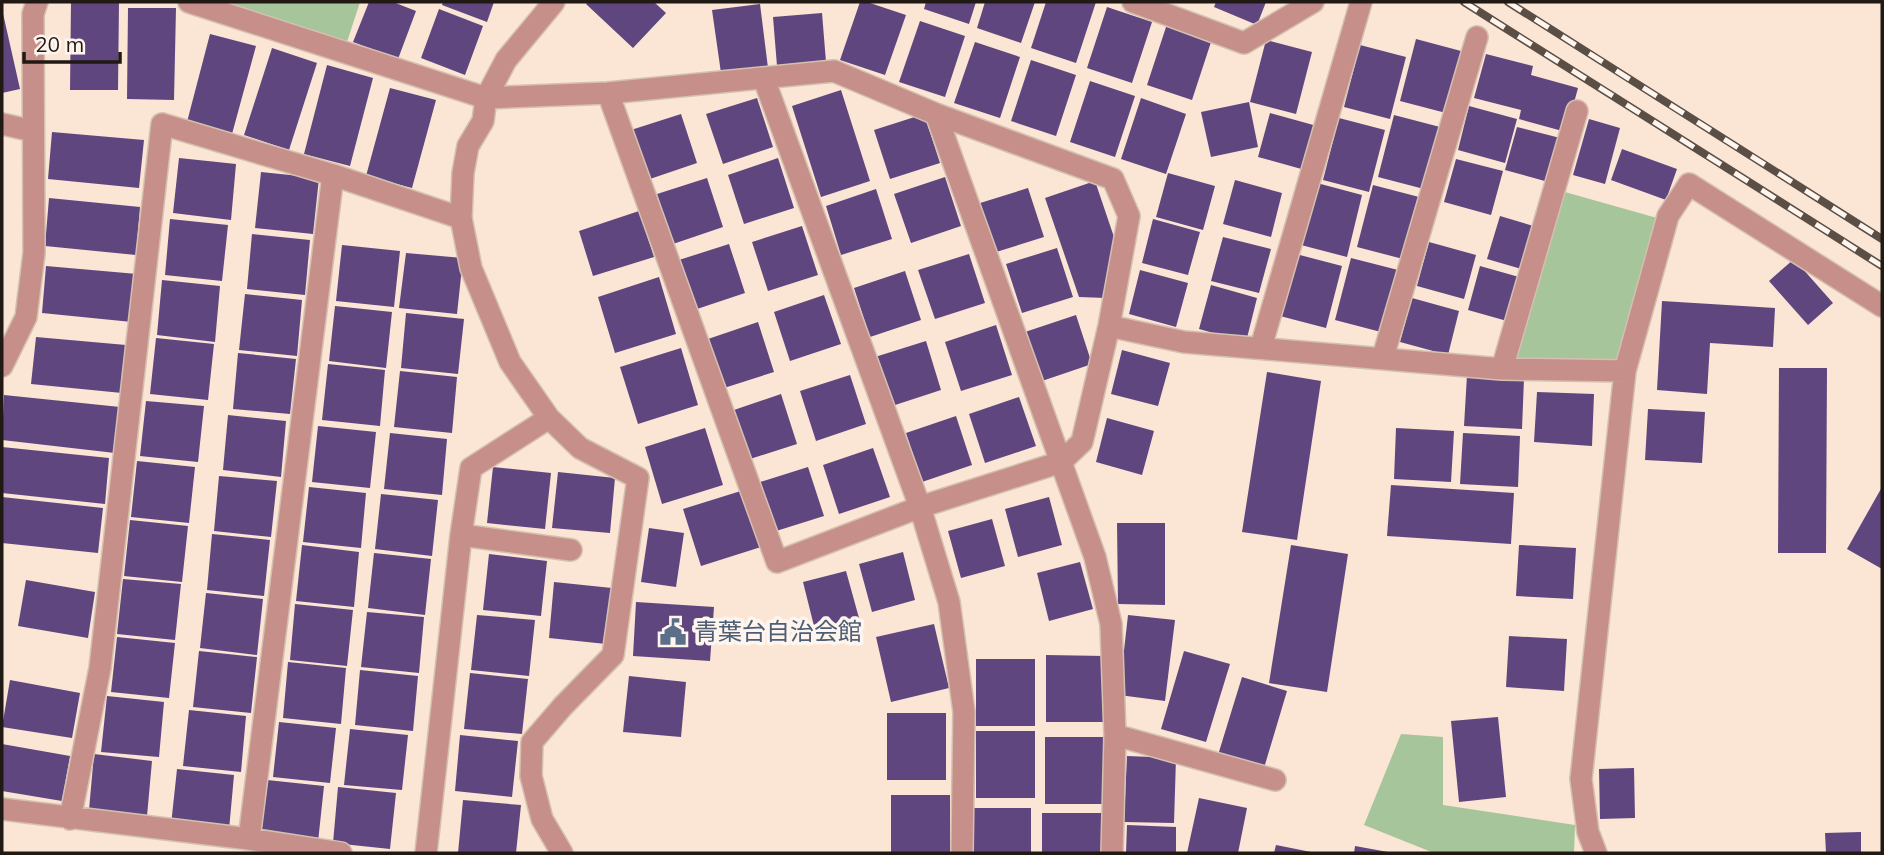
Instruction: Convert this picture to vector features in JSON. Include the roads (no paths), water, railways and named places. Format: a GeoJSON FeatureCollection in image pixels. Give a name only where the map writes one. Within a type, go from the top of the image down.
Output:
{"type":"FeatureCollection","features":[{"type":"Feature","properties":{"kind":"street"},"geometry":{"type":"LineString","coordinates":[[2,366],[26,317],[34,253],[33,14],[37,2]]}},
{"type":"Feature","properties":{"kind":"street"},"geometry":{"type":"LineString","coordinates":[[189,2],[486,98],[608,93],[834,71],[936,114],[1113,179],[1129,216],[1109,326],[1082,442],[1061,462],[919,507],[777,562],[608,93]]}},
{"type":"Feature","properties":{"kind":"street"},"geometry":{"type":"LineString","coordinates":[[554,2],[506,60],[486,98],[483,121],[468,146],[463,173],[461,218],[471,268],[510,362],[549,418],[580,448],[638,478],[613,655],[532,742],[531,776],[542,819],[562,853]]}},
{"type":"Feature","properties":{"kind":"street"},"geometry":{"type":"LineString","coordinates":[[1133,2],[1244,43],[1312,2]]}},
{"type":"Feature","properties":{"kind":"street"},"geometry":{"type":"LineString","coordinates":[[1261,347],[1361,2]]}},
{"type":"Feature","properties":{"kind":"street"},"geometry":{"type":"LineString","coordinates":[[1383,357],[1477,37]]}},
{"type":"Feature","properties":{"kind":"street"},"geometry":{"type":"LineString","coordinates":[[764,79],[919,507],[950,602],[964,712],[962,853]]}},
{"type":"Feature","properties":{"kind":"street"},"geometry":{"type":"LineString","coordinates":[[1502,369],[1577,111]]}},
{"type":"Feature","properties":{"kind":"street"},"geometry":{"type":"LineString","coordinates":[[936,114],[1095,557],[1111,624],[1115,735],[1112,853]]}},
{"type":"Feature","properties":{"kind":"street"},"geometry":{"type":"LineString","coordinates":[[2,124],[33,131]]}},
{"type":"Feature","properties":{"kind":"street"},"geometry":{"type":"LineString","coordinates":[[70,819],[100,668],[162,124],[333,175],[461,218]]}},
{"type":"Feature","properties":{"kind":"street"},"geometry":{"type":"LineString","coordinates":[[249,839],[333,175]]}},
{"type":"Feature","properties":{"kind":"street"},"geometry":{"type":"LineString","coordinates":[[1596,853],[1588,832],[1581,779],[1625,371],[1668,216],[1689,184],[1882,306]]}},
{"type":"Feature","properties":{"kind":"street"},"geometry":{"type":"LineString","coordinates":[[1109,326],[1184,342],[1502,369],[1625,371]]}},
{"type":"Feature","properties":{"kind":"street"},"geometry":{"type":"LineString","coordinates":[[426,853],[461,535],[471,468],[549,418]]}},
{"type":"Feature","properties":{"kind":"street"},"geometry":{"type":"LineString","coordinates":[[461,535],[571,550]]}},
{"type":"Feature","properties":{"kind":"street"},"geometry":{"type":"LineString","coordinates":[[1115,735],[1275,780]]}},
{"type":"Feature","properties":{"kind":"street"},"geometry":{"type":"LineString","coordinates":[[2,809],[341,853]]}},
{"type":"Feature","properties":{"kind":"railway"},"geometry":{"type":"LineString","coordinates":[[1464,2],[1882,266]]}},
{"type":"Feature","properties":{"kind":"railway"},"geometry":{"type":"LineString","coordinates":[[1508,2],[1882,239]]}},
{"type":"Feature","properties":{"kind":"place","name":"青葉台自治会館"},"geometry":{"type":"Point","coordinates":[673,632]}}]}
